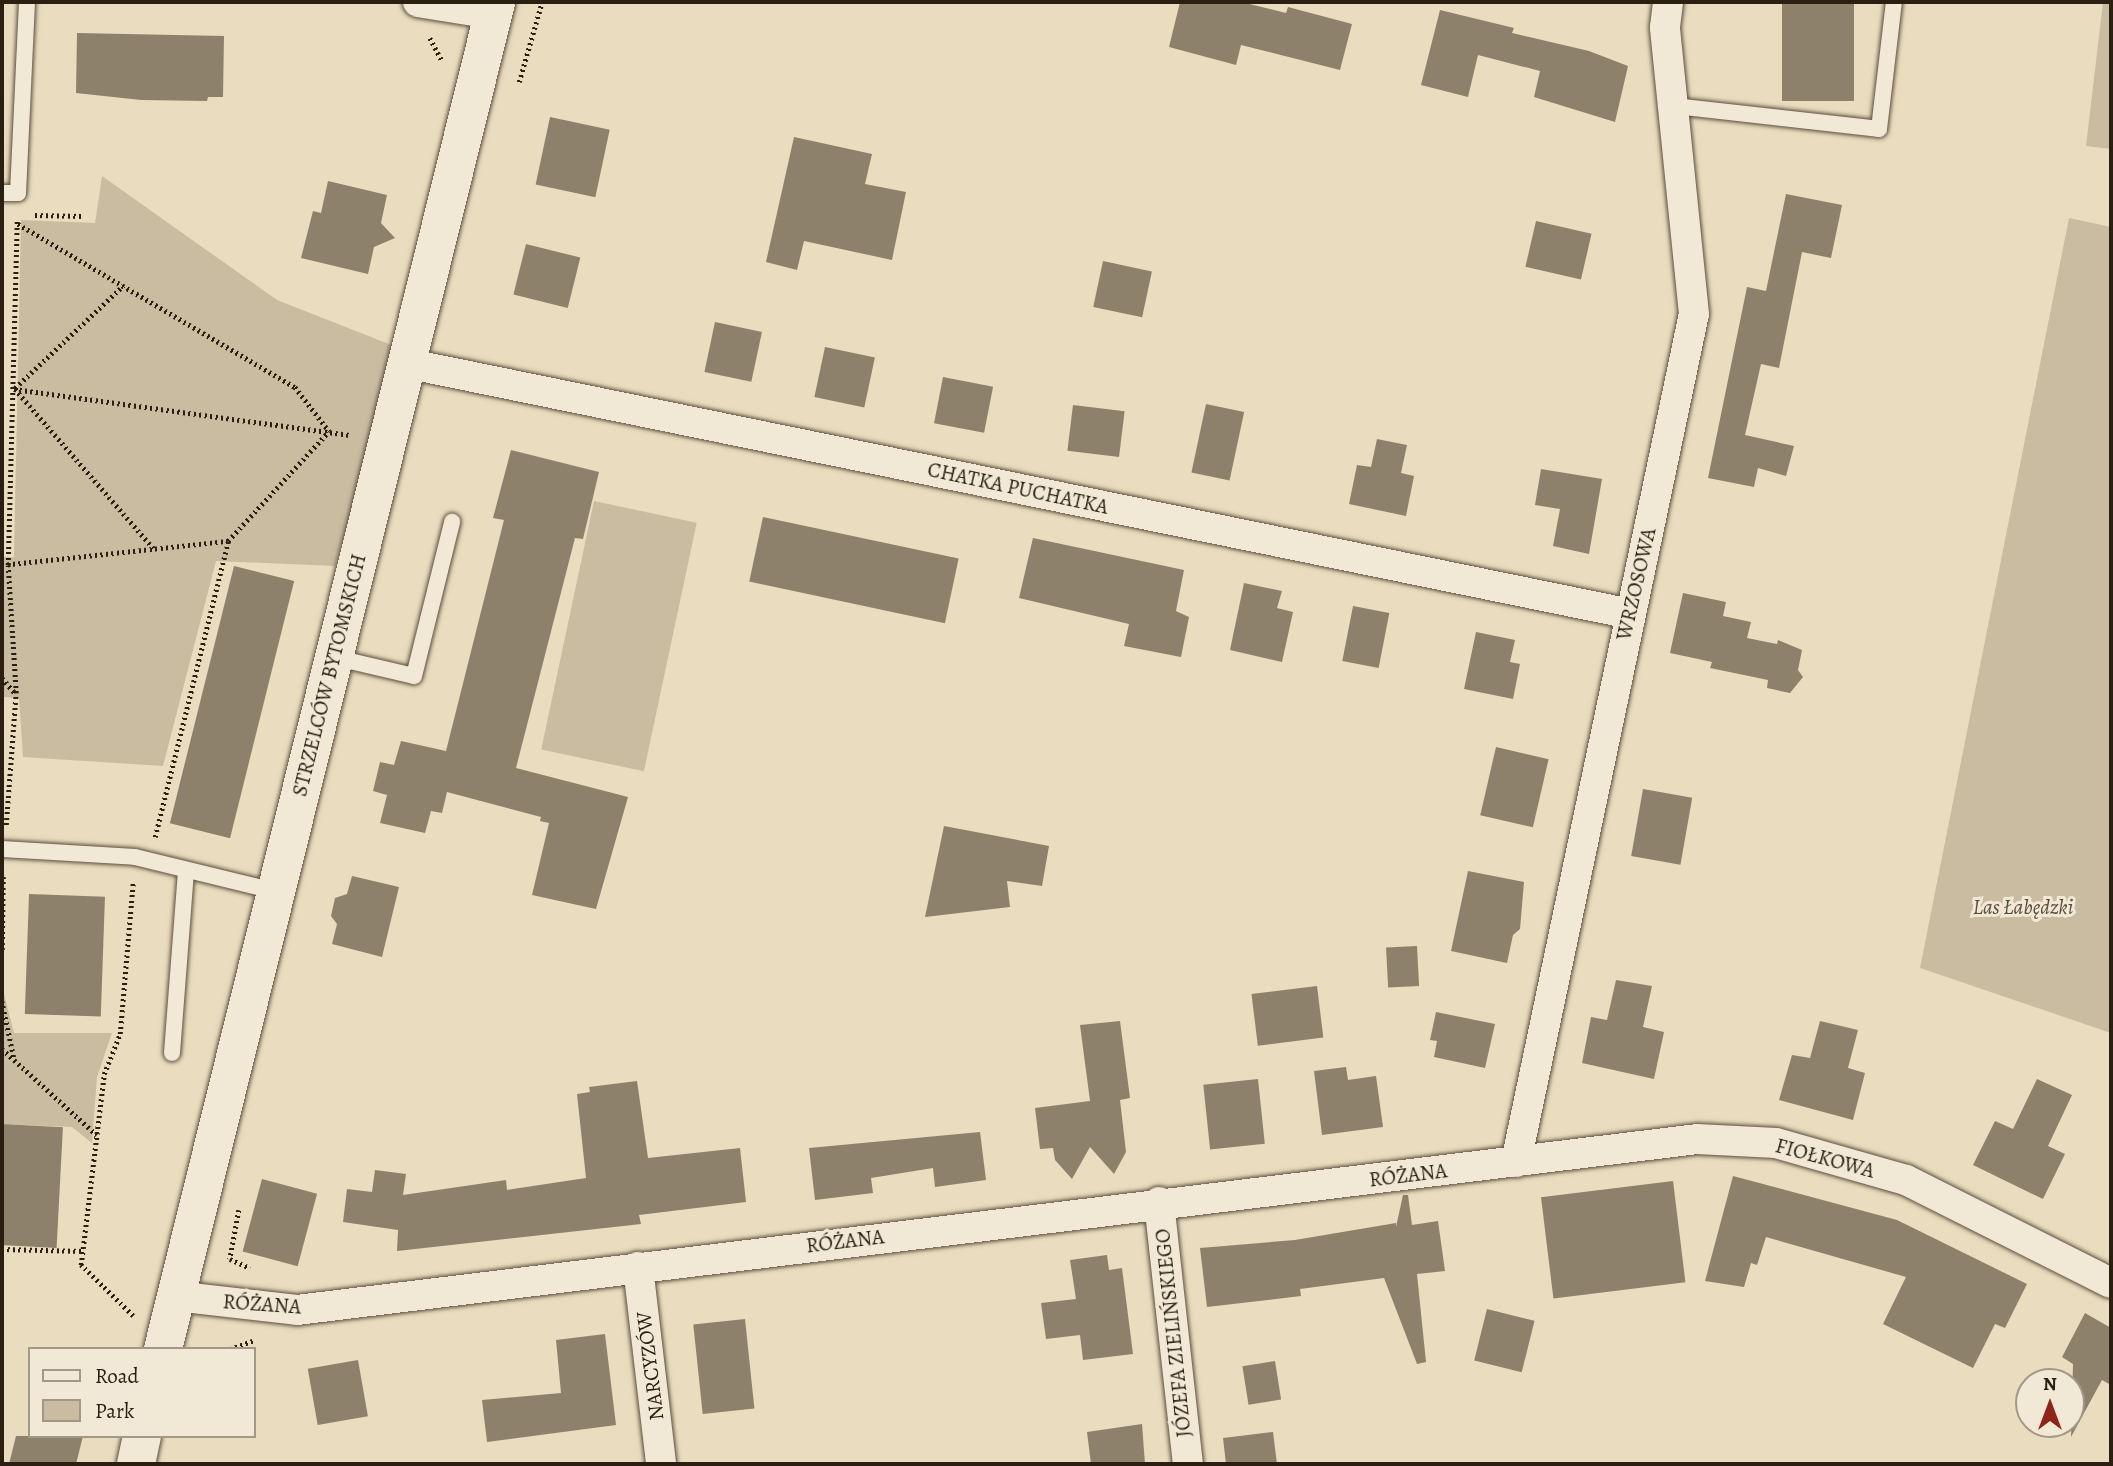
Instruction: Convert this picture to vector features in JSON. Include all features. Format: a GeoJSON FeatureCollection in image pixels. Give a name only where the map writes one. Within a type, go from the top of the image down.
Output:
{"type":"FeatureCollection","features":[{"type":"Feature","properties":{"kind":"street"},"geometry":{"type":"LineString","coordinates":[[418,2],[495,8]]}},
{"type":"Feature","properties":{"kind":"street","name":"WRZOSOWA"},"geometry":{"type":"LineString","coordinates":[[1516,1162],[1694,314],[1665,27],[1668,2]]}},
{"type":"Feature","properties":{"kind":"street","name":"STRZELCÓW BYTOMSKICH"},"geometry":{"type":"LineString","coordinates":[[152,1336],[175,1296],[495,8]]}},
{"type":"Feature","properties":{"kind":"street","name":"CHATKA PUCHATKA"},"geometry":{"type":"LineString","coordinates":[[405,363],[1631,614]]}},
{"type":"Feature","properties":{"kind":"street","name":"FIOŁKOWA"},"geometry":{"type":"LineString","coordinates":[[1516,1162],[1697,1139],[1776,1143],[1906,1180],[2111,1283]]}},
{"type":"Feature","properties":{"kind":"street","name":"RÓŻANA"},"geometry":{"type":"LineString","coordinates":[[175,1296],[297,1310],[1159,1202],[1516,1162]]}},
{"type":"Feature","properties":{"kind":"street","name":"JÓZEFA ZIELIŃSKIEGO"},"geometry":{"type":"LineString","coordinates":[[1159,1202],[1188,1464]]}},
{"type":"Feature","properties":{"kind":"street","name":"NARCYZÓW"},"geometry":{"type":"LineString","coordinates":[[638,1267],[662,1464]]}},
{"type":"Feature","properties":{"kind":"street"},"geometry":{"type":"LineString","coordinates":[[136,1464],[142,1438]]}},
{"type":"Feature","properties":{"kind":"lane"},"geometry":{"type":"LineString","coordinates":[[2,193],[18,193],[27,2]]}},
{"type":"Feature","properties":{"kind":"lane"},"geometry":{"type":"LineString","coordinates":[[1675,106],[1879,129],[1894,2]]}},
{"type":"Feature","properties":{"kind":"lane"},"geometry":{"type":"LineString","coordinates":[[333,657],[414,676],[452,522]]}},
{"type":"Feature","properties":{"kind":"lane"},"geometry":{"type":"LineString","coordinates":[[3,849],[135,857],[186,872],[275,891]]}},
{"type":"Feature","properties":{"kind":"lane"},"geometry":{"type":"LineString","coordinates":[[172,1053],[186,872]]}},
{"type":"Feature","properties":{"kind":"path"},"geometry":{"type":"LineString","coordinates":[[2,950],[3,849],[16,694],[5,565],[14,388],[17,223],[18,214],[83,216]]}},
{"type":"Feature","properties":{"kind":"path"},"geometry":{"type":"LineString","coordinates":[[17,223],[295,387],[329,431]]}},
{"type":"Feature","properties":{"kind":"path"},"geometry":{"type":"LineString","coordinates":[[14,388],[124,286]]}},
{"type":"Feature","properties":{"kind":"path"},"geometry":{"type":"LineString","coordinates":[[14,388],[363,437]]}},
{"type":"Feature","properties":{"kind":"path"},"geometry":{"type":"LineString","coordinates":[[14,388],[154,549]]}},
{"type":"Feature","properties":{"kind":"path"},"geometry":{"type":"LineString","coordinates":[[156,830],[228,541],[329,431]]}},
{"type":"Feature","properties":{"kind":"path"},"geometry":{"type":"LineString","coordinates":[[5,565],[228,541]]}},
{"type":"Feature","properties":{"kind":"path"},"geometry":{"type":"LineString","coordinates":[[2,678],[16,694]]}},
{"type":"Feature","properties":{"kind":"path"},"geometry":{"type":"LineString","coordinates":[[133,883],[120,1034],[104,1074],[81,1265],[152,1336]]}},
{"type":"Feature","properties":{"kind":"path"},"geometry":{"type":"LineString","coordinates":[[2,1001],[14,1060]]}},
{"type":"Feature","properties":{"kind":"path"},"geometry":{"type":"LineString","coordinates":[[2,1049],[97,1135]]}},
{"type":"Feature","properties":{"kind":"path"},"geometry":{"type":"LineString","coordinates":[[2,1250],[83,1251]]}},
{"type":"Feature","properties":{"kind":"green space"},"geometry":{"type":"Polygon","coordinates":[[[2103,2],[2111,2],[2111,149],[2086,146],[2103,2]]]}},
{"type":"Feature","properties":{"kind":"green space"},"geometry":{"type":"Polygon","coordinates":[[[102,176],[277,300],[399,348],[335,566],[216,561],[163,766],[23,757],[19,698],[2,697],[2,557],[14,557],[21,220],[95,223],[102,176]]]}},
{"type":"Feature","properties":{"kind":"green space","name":"Las Łabędzki"},"geometry":{"type":"Polygon","coordinates":[[[2069,218],[2111,227],[2111,1033],[1920,968],[2069,218]]]}},
{"type":"Feature","properties":{"kind":"green space"},"geometry":{"type":"Polygon","coordinates":[[[594,501],[697,523],[644,771],[541,749],[594,501]]]}},
{"type":"Feature","properties":{"kind":"green space"},"geometry":{"type":"Polygon","coordinates":[[[2,986],[14,1033],[112,1033],[97,1077],[92,1143],[72,1127],[2,1124],[2,986]]]}},
{"type":"Feature","properties":{"kind":"building"},"geometry":{"type":"Polygon","coordinates":[[[1180,2],[1241,2],[1286,13],[1288,7],[1352,24],[1340,70],[1241,45],[1236,65],[1169,47],[1180,2]]]}},
{"type":"Feature","properties":{"kind":"building"},"geometry":{"type":"Polygon","coordinates":[[[1782,2],[1854,2],[1854,101],[1782,101],[1782,2]]]}},
{"type":"Feature","properties":{"kind":"building"},"geometry":{"type":"Polygon","coordinates":[[[1440,10],[1514,28],[1512,33],[1589,51],[1628,66],[1615,122],[1534,97],[1540,71],[1478,55],[1468,97],[1421,85],[1440,10]]]}},
{"type":"Feature","properties":{"kind":"building"},"geometry":{"type":"Polygon","coordinates":[[[77,33],[224,36],[223,97],[208,97],[207,101],[141,100],[76,93],[77,33]]]}},
{"type":"Feature","properties":{"kind":"building"},"geometry":{"type":"Polygon","coordinates":[[[550,117],[610,130],[595,197],[536,184],[550,117]]]}},
{"type":"Feature","properties":{"kind":"building"},"geometry":{"type":"Polygon","coordinates":[[[794,137],[872,154],[865,184],[906,192],[892,260],[804,241],[797,270],[766,262],[794,137]]]}},
{"type":"Feature","properties":{"kind":"building"},"geometry":{"type":"Polygon","coordinates":[[[328,181],[387,195],[381,223],[395,238],[374,247],[368,274],[301,258],[313,211],[321,213],[328,181]]]}},
{"type":"Feature","properties":{"kind":"building"},"geometry":{"type":"Polygon","coordinates":[[[1786,194],[1842,205],[1831,258],[1802,252],[1779,368],[1761,364],[1745,435],[1794,446],[1786,476],[1758,468],[1754,487],[1708,478],[1747,287],[1766,291],[1786,194]]]}},
{"type":"Feature","properties":{"kind":"building"},"geometry":{"type":"Polygon","coordinates":[[[1536,221],[1592,234],[1581,280],[1525,267],[1536,221]]]}},
{"type":"Feature","properties":{"kind":"building"},"geometry":{"type":"Polygon","coordinates":[[[526,244],[580,258],[568,308],[513,294],[526,244]]]}},
{"type":"Feature","properties":{"kind":"building"},"geometry":{"type":"Polygon","coordinates":[[[1103,261],[1152,271],[1142,317],[1093,307],[1103,261]]]}},
{"type":"Feature","properties":{"kind":"building"},"geometry":{"type":"Polygon","coordinates":[[[715,322],[762,332],[751,382],[704,372],[715,322]]]}},
{"type":"Feature","properties":{"kind":"building"},"geometry":{"type":"Polygon","coordinates":[[[825,347],[875,358],[864,407],[814,397],[825,347]]]}},
{"type":"Feature","properties":{"kind":"building"},"geometry":{"type":"Polygon","coordinates":[[[943,377],[993,387],[984,433],[934,423],[943,377]]]}},
{"type":"Feature","properties":{"kind":"building"},"geometry":{"type":"Polygon","coordinates":[[[1206,404],[1244,412],[1230,481],[1191,472],[1206,404]]]}},
{"type":"Feature","properties":{"kind":"building"},"geometry":{"type":"Polygon","coordinates":[[[1073,405],[1125,411],[1119,457],[1067,451],[1073,405]]]}},
{"type":"Feature","properties":{"kind":"building"},"geometry":{"type":"Polygon","coordinates":[[[1377,439],[1407,445],[1401,473],[1414,476],[1406,516],[1349,504],[1357,465],[1371,467],[1377,439]]]}},
{"type":"Feature","properties":{"kind":"building"},"geometry":{"type":"Polygon","coordinates":[[[511,450],[599,472],[583,539],[575,538],[516,768],[628,797],[596,909],[532,895],[549,823],[540,821],[541,817],[447,792],[442,813],[431,811],[425,833],[380,823],[387,795],[373,791],[380,762],[394,765],[401,741],[446,751],[504,520],[493,518],[511,450]]]}},
{"type":"Feature","properties":{"kind":"building"},"geometry":{"type":"Polygon","coordinates":[[[1541,469],[1602,479],[1589,554],[1553,546],[1560,509],[1535,505],[1541,469]]]}},
{"type":"Feature","properties":{"kind":"building"},"geometry":{"type":"Polygon","coordinates":[[[763,517],[959,559],[945,623],[749,582],[763,517]]]}},
{"type":"Feature","properties":{"kind":"building"},"geometry":{"type":"Polygon","coordinates":[[[1033,538],[1184,570],[1176,611],[1189,617],[1181,657],[1124,646],[1129,624],[1019,598],[1033,538]]]}},
{"type":"Feature","properties":{"kind":"building"},"geometry":{"type":"Polygon","coordinates":[[[234,566],[294,581],[230,838],[170,823],[234,566]]]}},
{"type":"Feature","properties":{"kind":"building"},"geometry":{"type":"Polygon","coordinates":[[[1244,583],[1282,591],[1277,608],[1293,612],[1282,662],[1230,650],[1244,583]]]}},
{"type":"Feature","properties":{"kind":"building"},"geometry":{"type":"Polygon","coordinates":[[[1683,593],[1726,602],[1723,616],[1751,622],[1747,638],[1777,644],[1778,640],[1802,650],[1798,670],[1803,677],[1790,693],[1767,688],[1768,680],[1710,668],[1712,662],[1670,653],[1683,593]]]}},
{"type":"Feature","properties":{"kind":"building"},"geometry":{"type":"Polygon","coordinates":[[[1353,606],[1389,613],[1379,668],[1342,661],[1353,606]]]}},
{"type":"Feature","properties":{"kind":"building"},"geometry":{"type":"Polygon","coordinates":[[[1476,632],[1515,640],[1510,662],[1520,664],[1513,699],[1464,689],[1476,632]]]}},
{"type":"Feature","properties":{"kind":"building"},"geometry":{"type":"Polygon","coordinates":[[[1496,747],[1549,759],[1533,827],[1480,815],[1496,747]]]}},
{"type":"Feature","properties":{"kind":"building"},"geometry":{"type":"Polygon","coordinates":[[[1643,789],[1692,798],[1680,865],[1631,856],[1643,789]]]}},
{"type":"Feature","properties":{"kind":"building"},"geometry":{"type":"Polygon","coordinates":[[[944,826],[1049,846],[1042,886],[1007,881],[1010,907],[925,917],[944,826]]]}},
{"type":"Feature","properties":{"kind":"building"},"geometry":{"type":"Polygon","coordinates":[[[1468,871],[1524,882],[1520,929],[1513,935],[1507,963],[1451,951],[1468,871]]]}},
{"type":"Feature","properties":{"kind":"building"},"geometry":{"type":"Polygon","coordinates":[[[352,876],[399,887],[382,957],[332,944],[337,924],[331,916],[335,898],[347,894],[352,876]]]}},
{"type":"Feature","properties":{"kind":"building"},"geometry":{"type":"Polygon","coordinates":[[[29,894],[105,897],[101,1017],[25,1014],[29,894]]]}},
{"type":"Feature","properties":{"kind":"building"},"geometry":{"type":"Polygon","coordinates":[[[1417,946],[1419,986],[1388,988],[1386,948],[1417,946]]]}},
{"type":"Feature","properties":{"kind":"building"},"geometry":{"type":"Polygon","coordinates":[[[1616,980],[1652,986],[1643,1027],[1664,1032],[1654,1079],[1582,1063],[1591,1017],[1607,1020],[1616,980]]]}},
{"type":"Feature","properties":{"kind":"building"},"geometry":{"type":"Polygon","coordinates":[[[1317,986],[1323,1038],[1258,1046],[1251,994],[1317,986]]]}},
{"type":"Feature","properties":{"kind":"building"},"geometry":{"type":"Polygon","coordinates":[[[1436,1012],[1495,1024],[1485,1068],[1434,1057],[1437,1041],[1430,1040],[1436,1012]]]}},
{"type":"Feature","properties":{"kind":"building"},"geometry":{"type":"Polygon","coordinates":[[[1120,1021],[1130,1098],[1120,1100],[1126,1152],[1114,1174],[1090,1147],[1072,1179],[1055,1160],[1053,1148],[1040,1149],[1035,1108],[1090,1101],[1080,1025],[1120,1021]]]}},
{"type":"Feature","properties":{"kind":"building"},"geometry":{"type":"Polygon","coordinates":[[[1820,1021],[1858,1030],[1848,1068],[1865,1073],[1853,1120],[1779,1100],[1792,1055],[1810,1058],[1820,1021]]]}},
{"type":"Feature","properties":{"kind":"building"},"geometry":{"type":"Polygon","coordinates":[[[1346,1067],[1348,1080],[1376,1076],[1383,1127],[1322,1135],[1314,1071],[1346,1067]]]}},
{"type":"Feature","properties":{"kind":"building"},"geometry":{"type":"Polygon","coordinates":[[[1258,1079],[1265,1144],[1210,1149],[1203,1085],[1258,1079]]]}},
{"type":"Feature","properties":{"kind":"building"},"geometry":{"type":"Polygon","coordinates":[[[2037,1079],[2072,1095],[2048,1146],[2065,1154],[2043,1199],[1973,1165],[1995,1121],[2013,1129],[2037,1079]]]}},
{"type":"Feature","properties":{"kind":"building"},"geometry":{"type":"Polygon","coordinates":[[[637,1081],[648,1158],[740,1148],[746,1202],[639,1215],[641,1224],[397,1251],[398,1230],[343,1222],[347,1189],[372,1192],[375,1170],[406,1174],[403,1195],[506,1180],[507,1190],[586,1178],[577,1094],[590,1092],[589,1087],[637,1081]]]}},
{"type":"Feature","properties":{"kind":"building"},"geometry":{"type":"Polygon","coordinates":[[[2,1124],[63,1127],[57,1248],[2,1245],[2,1124]]]}},
{"type":"Feature","properties":{"kind":"building"},"geometry":{"type":"Polygon","coordinates":[[[980,1132],[986,1180],[935,1187],[933,1168],[871,1178],[873,1193],[815,1200],[809,1148],[980,1132]]]}},
{"type":"Feature","properties":{"kind":"building"},"geometry":{"type":"Polygon","coordinates":[[[1733,1176],[1897,1220],[2027,1284],[2005,1328],[1995,1324],[1973,1368],[1883,1324],[1906,1277],[1766,1237],[1757,1265],[1751,1263],[1744,1287],[1705,1281],[1733,1176]]]}},
{"type":"Feature","properties":{"kind":"building"},"geometry":{"type":"Polygon","coordinates":[[[262,1179],[317,1194],[298,1266],[243,1251],[262,1179]]]}},
{"type":"Feature","properties":{"kind":"building"},"geometry":{"type":"Polygon","coordinates":[[[1673,1181],[1685,1282],[1553,1298],[1541,1197],[1673,1181]]]}},
{"type":"Feature","properties":{"kind":"building"},"geometry":{"type":"Polygon","coordinates":[[[1403,1195],[1408,1195],[1412,1225],[1438,1221],[1445,1271],[1417,1274],[1426,1362],[1417,1364],[1384,1278],[1300,1289],[1301,1296],[1207,1307],[1200,1248],[1295,1240],[1396,1223],[1396,1227],[1403,1195]]]}},
{"type":"Feature","properties":{"kind":"building"},"geometry":{"type":"Polygon","coordinates":[[[1107,1255],[1109,1270],[1122,1268],[1133,1354],[1083,1360],[1080,1335],[1046,1339],[1041,1303],[1076,1299],[1070,1260],[1107,1255]]]}},
{"type":"Feature","properties":{"kind":"building"},"geometry":{"type":"Polygon","coordinates":[[[1487,1309],[1535,1321],[1522,1372],[1474,1360],[1487,1309]]]}},
{"type":"Feature","properties":{"kind":"building"},"geometry":{"type":"Polygon","coordinates":[[[2085,1313],[2111,1328],[2111,1385],[2102,1380],[2085,1411],[2085,1368],[2073,1368],[2073,1364],[2062,1357],[2085,1313]]]}},
{"type":"Feature","properties":{"kind":"building"},"geometry":{"type":"Polygon","coordinates":[[[745,1319],[754,1409],[703,1414],[693,1324],[745,1319]]]}},
{"type":"Feature","properties":{"kind":"building"},"geometry":{"type":"Polygon","coordinates":[[[605,1334],[616,1425],[487,1442],[482,1400],[561,1393],[556,1340],[605,1334]]]}},
{"type":"Feature","properties":{"kind":"building"},"geometry":{"type":"Polygon","coordinates":[[[358,1360],[368,1416],[318,1425],[308,1369],[358,1360]]]}},
{"type":"Feature","properties":{"kind":"building"},"geometry":{"type":"Polygon","coordinates":[[[1275,1361],[1281,1400],[1249,1405],[1242,1366],[1275,1361]]]}},
{"type":"Feature","properties":{"kind":"building"},"geometry":{"type":"Polygon","coordinates":[[[1142,1424],[1145,1464],[1091,1464],[1087,1432],[1142,1424]]]}},
{"type":"Feature","properties":{"kind":"building"},"geometry":{"type":"Polygon","coordinates":[[[1273,1432],[1277,1464],[1226,1464],[1223,1438],[1273,1432]]]}},
{"type":"Feature","properties":{"kind":"building"},"geometry":{"type":"Polygon","coordinates":[[[16,1436],[82,1438],[76,1464],[9,1464],[16,1436]]]}}]}
